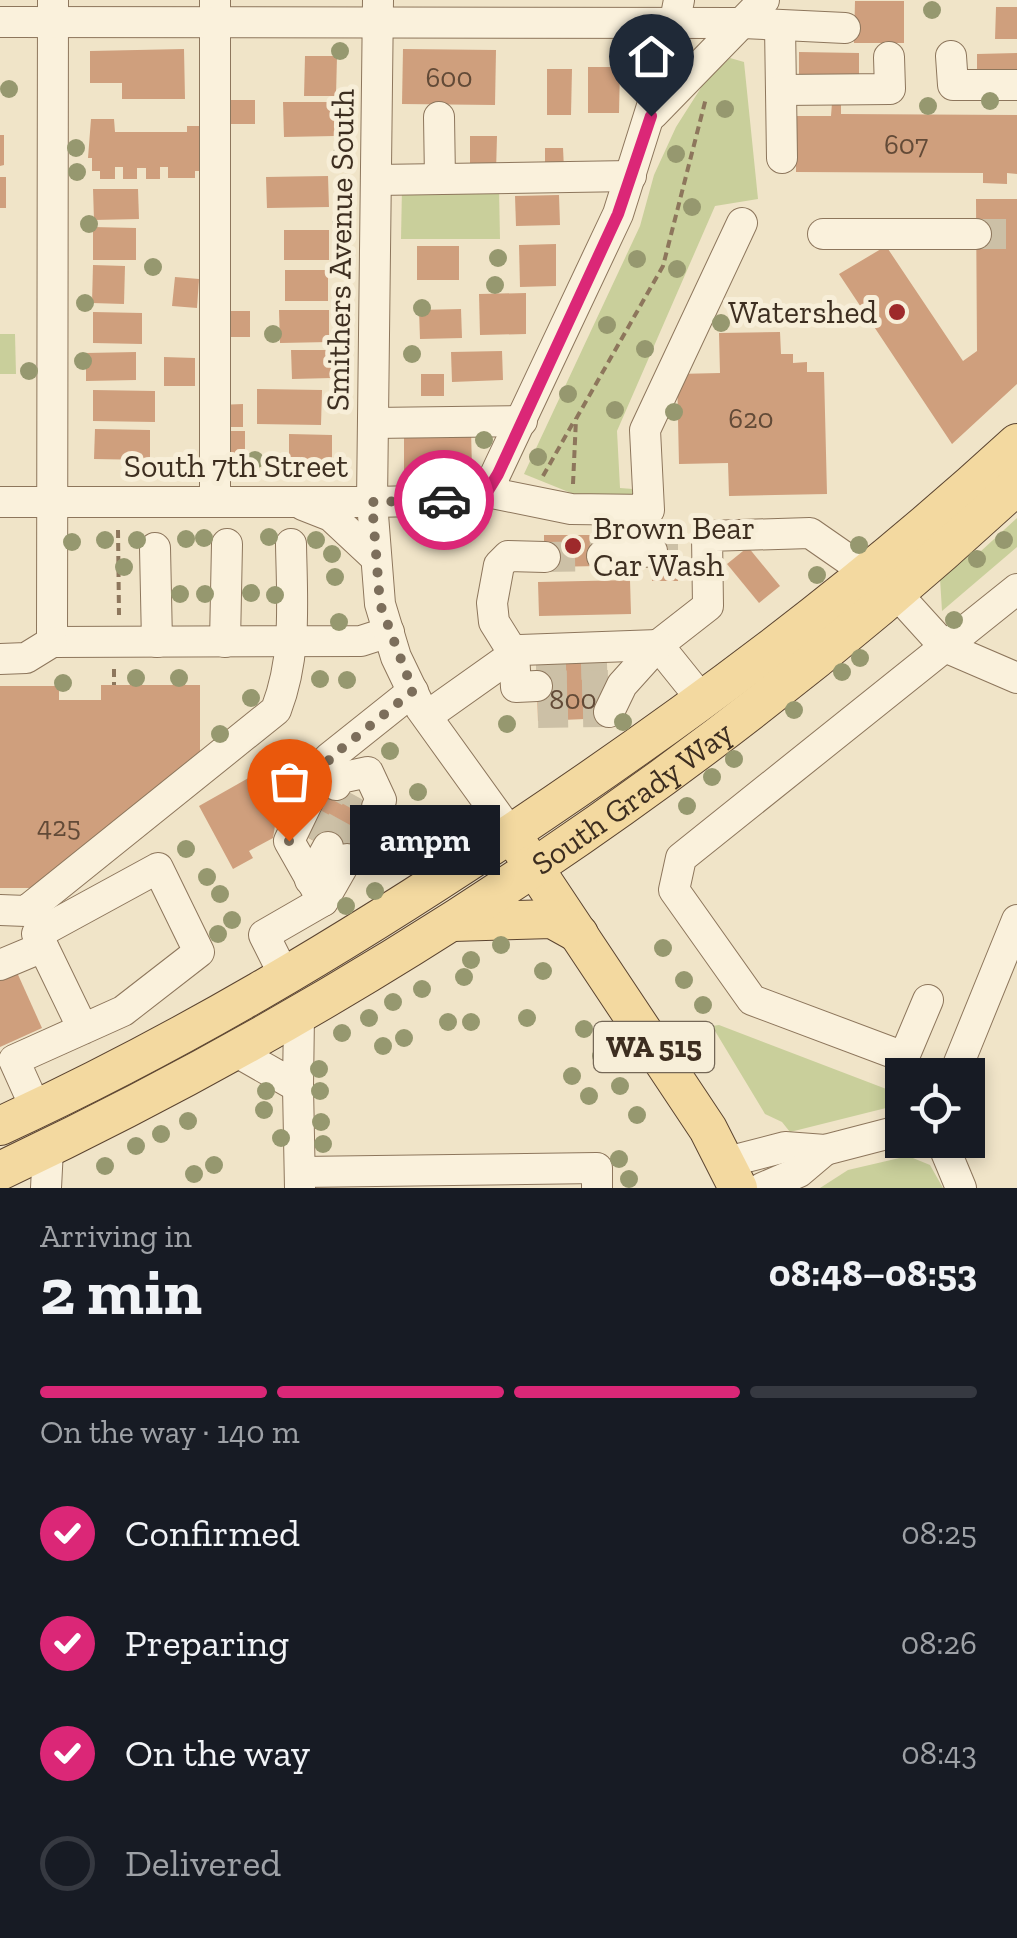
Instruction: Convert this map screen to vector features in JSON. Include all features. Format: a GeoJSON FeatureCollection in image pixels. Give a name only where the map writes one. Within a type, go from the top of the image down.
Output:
{"type":"FeatureCollection","features":[{"type":"Feature","properties":{"kind":"main road","name":"South Grady Way"},"geometry":{"type":"LineString","coordinates":[[0,1172],[293,1018],[533,866],[704,747],[883,584],[1017,443]]}},
{"type":"Feature","properties":{"kind":"main road","name":"South Grady Way"},"geometry":{"type":"LineString","coordinates":[[0,1126],[286,979],[883,584],[1017,485]]}},
{"type":"Feature","properties":{"kind":"main road","name":"WA 515"},"geometry":{"type":"LineString","coordinates":[[510,834],[579,934],[732,1175]]}},
{"type":"Feature","properties":{"kind":"main road"},"geometry":{"type":"LineString","coordinates":[[445,923],[522,917],[552,919],[579,934]]}},
{"type":"Feature","properties":{"kind":"main road"},"geometry":{"type":"LineString","coordinates":[[286,979],[293,1018]]}},
{"type":"Feature","properties":{"kind":"main road"},"geometry":{"type":"LineString","coordinates":[[48,1148],[52,1134],[66,1116],[132,1082],[136,1059]]}},
{"type":"Feature","properties":{"kind":"main road"},"geometry":{"type":"LineString","coordinates":[[0,1150],[29,1131],[36,1109]]}},
{"type":"Feature","properties":{"kind":"street"},"geometry":{"type":"LineString","coordinates":[[52,11],[52,642]]}},
{"type":"Feature","properties":{"kind":"street"},"geometry":{"type":"LineString","coordinates":[[0,22],[52,11],[678,12],[743,23]]}},
{"type":"Feature","properties":{"kind":"street"},"geometry":{"type":"LineString","coordinates":[[215,12],[215,502]]}},
{"type":"Feature","properties":{"kind":"street","name":"Smithers Avenue South"},"geometry":{"type":"LineString","coordinates":[[378,12],[372,502],[380,604],[420,704],[510,834]]}},
{"type":"Feature","properties":{"kind":"street"},"geometry":{"type":"LineString","coordinates":[[487,492],[618,214],[651,116],[678,12]]}},
{"type":"Feature","properties":{"kind":"street"},"geometry":{"type":"LineString","coordinates":[[651,116],[743,23],[772,13],[844,28]]}},
{"type":"Feature","properties":{"kind":"street"},"geometry":{"type":"LineString","coordinates":[[772,13],[781,90],[782,158]]}},
{"type":"Feature","properties":{"kind":"street"},"geometry":{"type":"LineString","coordinates":[[952,56],[953,85],[1017,85]]}},
{"type":"Feature","properties":{"kind":"street"},"geometry":{"type":"LineString","coordinates":[[781,90],[890,88],[889,57]]}},
{"type":"Feature","properties":{"kind":"street"},"geometry":{"type":"LineString","coordinates":[[439,117],[440,179]]}},
{"type":"Feature","properties":{"kind":"street"},"geometry":{"type":"LineString","coordinates":[[376,180],[631,176]]}},
{"type":"Feature","properties":{"kind":"street"},"geometry":{"type":"LineString","coordinates":[[611,686],[708,606],[667,548],[646,430],[742,222]]}},
{"type":"Feature","properties":{"kind":"street"},"geometry":{"type":"LineString","coordinates":[[823,234],[976,234]]}},
{"type":"Feature","properties":{"kind":"street"},"geometry":{"type":"LineString","coordinates":[[373,423],[522,421]]}},
{"type":"Feature","properties":{"kind":"street","name":"South 7th Street"},"geometry":{"type":"LineString","coordinates":[[0,502],[372,502],[467,500],[487,492],[571,509],[667,548]]}},
{"type":"Feature","properties":{"kind":"street"},"geometry":{"type":"LineString","coordinates":[[296,502],[332,516],[376,558]]}},
{"type":"Feature","properties":{"kind":"street"},"geometry":{"type":"LineString","coordinates":[[602,556],[810,534],[883,584],[945,647],[1017,678]]}},
{"type":"Feature","properties":{"kind":"street"},"geometry":{"type":"LineString","coordinates":[[225,642],[227,544]]}},
{"type":"Feature","properties":{"kind":"street"},"geometry":{"type":"LineString","coordinates":[[0,910],[26,911],[276,710],[287,683],[292,642],[291,544]]}},
{"type":"Feature","properties":{"kind":"street"},"geometry":{"type":"LineString","coordinates":[[154,548],[156,642]]}},
{"type":"Feature","properties":{"kind":"street"},"geometry":{"type":"LineString","coordinates":[[528,681],[494,622],[492,603],[499,565],[508,556],[545,556]]}},
{"type":"Feature","properties":{"kind":"street"},"geometry":{"type":"LineString","coordinates":[[928,1000],[904,1057],[752,1000],[674,890],[680,858],[1017,589]]}},
{"type":"Feature","properties":{"kind":"street"},"geometry":{"type":"LineString","coordinates":[[0,658],[26,658],[52,642],[360,641],[388,632]]}},
{"type":"Feature","properties":{"kind":"street"},"geometry":{"type":"LineString","coordinates":[[528,681],[520,650],[658,646]]}},
{"type":"Feature","properties":{"kind":"street"},"geometry":{"type":"LineString","coordinates":[[658,646],[703,702]]}},
{"type":"Feature","properties":{"kind":"street"},"geometry":{"type":"LineString","coordinates":[[286,979],[264,935],[319,864],[289,841],[330,758],[357,731],[420,704],[528,681]]}},
{"type":"Feature","properties":{"kind":"street"},"geometry":{"type":"LineString","coordinates":[[357,731],[359,790]]}},
{"type":"Feature","properties":{"kind":"street"},"geometry":{"type":"LineString","coordinates":[[36,1109],[7,1063],[84,1029],[123,1011],[199,952],[158,868],[37,934],[84,1029]]}},
{"type":"Feature","properties":{"kind":"street"},"geometry":{"type":"LineString","coordinates":[[961,1058],[1017,920]]}},
{"type":"Feature","properties":{"kind":"street"},"geometry":{"type":"LineString","coordinates":[[0,965],[44,946]]}},
{"type":"Feature","properties":{"kind":"street"},"geometry":{"type":"LineString","coordinates":[[293,1018],[300,1180],[597,1168],[597,1188]]}},
{"type":"Feature","properties":{"kind":"street"},"geometry":{"type":"LineString","coordinates":[[235,1051],[298,1086]]}},
{"type":"Feature","properties":{"kind":"street"},"geometry":{"type":"LineString","coordinates":[[732,1175],[784,1148],[825,1150],[885,1134]]}},
{"type":"Feature","properties":{"kind":"street"},"geometry":{"type":"LineString","coordinates":[[46,1188],[48,1148]]}},
{"type":"Feature","properties":{"kind":"street"},"geometry":{"type":"LineString","coordinates":[[762,1188],[799,1172],[825,1150]]}},
{"type":"Feature","properties":{"kind":"street"},"geometry":{"type":"LineString","coordinates":[[948,1158],[961,1188]]}},
{"type":"Feature","properties":{"kind":"path"},"geometry":{"type":"LineString","coordinates":[[529,498],[664,266],[707,94]]}},
{"type":"Feature","properties":{"kind":"path"},"geometry":{"type":"LineString","coordinates":[[571,509],[576,419]]}},
{"type":"Feature","properties":{"kind":"path"},"geometry":{"type":"LineString","coordinates":[[114,684],[119,642],[118,525]]}},
{"type":"Feature","properties":{"kind":"green space"},"geometry":{"type":"Polygon","coordinates":[[[730,58],[744,62],[758,199],[715,206],[617,431],[620,488],[633,489],[632,495],[581,497],[524,474],[640,226],[654,175],[676,127],[704,83],[730,58]]]}},
{"type":"Feature","properties":{"kind":"green space"},"geometry":{"type":"Polygon","coordinates":[[[402,187],[499,188],[500,239],[401,239],[402,187]]]}},
{"type":"Feature","properties":{"kind":"green space"},"geometry":{"type":"Polygon","coordinates":[[[0,334],[15,334],[16,374],[0,374],[0,334]]]}},
{"type":"Feature","properties":{"kind":"green space"},"geometry":{"type":"Polygon","coordinates":[[[1017,518],[1017,547],[942,611],[940,578],[970,552],[980,552],[1017,518]]]}},
{"type":"Feature","properties":{"kind":"green space"},"geometry":{"type":"Polygon","coordinates":[[[719,1025],[885,1088],[885,1108],[790,1132],[782,1122],[765,1114],[712,1026],[719,1025]]]}},
{"type":"Feature","properties":{"kind":"green space"},"geometry":{"type":"Polygon","coordinates":[[[913,1158],[930,1165],[943,1188],[820,1188],[848,1170],[913,1158]]]}},
{"type":"Feature","properties":{"kind":"building"},"geometry":{"type":"Polygon","coordinates":[[[855,1],[904,1],[904,43],[854,43],[855,1]]]}},
{"type":"Feature","properties":{"kind":"building"},"geometry":{"type":"Polygon","coordinates":[[[996,7],[1017,7],[1017,39],[995,39],[996,7]]]}},
{"type":"Feature","properties":{"kind":"building"},"geometry":{"type":"Polygon","coordinates":[[[184,49],[185,99],[122,99],[122,83],[90,83],[90,51],[184,49]]]}},
{"type":"Feature","properties":{"kind":"building"},"geometry":{"type":"Polygon","coordinates":[[[403,49],[496,50],[495,105],[402,104],[403,49]]]}},
{"type":"Feature","properties":{"kind":"building"},"geometry":{"type":"Polygon","coordinates":[[[799,52],[859,53],[859,79],[799,78],[799,52]]]}},
{"type":"Feature","properties":{"kind":"building"},"geometry":{"type":"Polygon","coordinates":[[[1017,53],[1017,81],[977,81],[977,54],[1017,53]]]}},
{"type":"Feature","properties":{"kind":"building"},"geometry":{"type":"Polygon","coordinates":[[[305,56],[337,56],[336,96],[304,96],[305,56]]]}},
{"type":"Feature","properties":{"kind":"building"},"geometry":{"type":"Polygon","coordinates":[[[588,67],[620,67],[619,113],[588,113],[588,67]]]}},
{"type":"Feature","properties":{"kind":"building"},"geometry":{"type":"Polygon","coordinates":[[[547,69],[572,69],[571,115],[547,115],[547,69]]]}},
{"type":"Feature","properties":{"kind":"building"},"geometry":{"type":"Polygon","coordinates":[[[221,100],[255,100],[255,124],[221,124],[221,100]]]}},
{"type":"Feature","properties":{"kind":"building"},"geometry":{"type":"Polygon","coordinates":[[[283,102],[335,102],[335,136],[284,137],[283,102]]]}},
{"type":"Feature","properties":{"kind":"building"},"geometry":{"type":"Polygon","coordinates":[[[832,103],[841,103],[841,114],[1017,115],[1017,174],[1007,173],[1007,184],[983,183],[983,173],[796,172],[796,116],[831,116],[832,103]]]}},
{"type":"Feature","properties":{"kind":"building"},"geometry":{"type":"Polygon","coordinates":[[[91,119],[114,119],[115,132],[187,132],[187,126],[203,126],[203,171],[195,171],[195,178],[168,178],[168,167],[160,167],[160,179],[146,179],[146,168],[137,168],[137,179],[123,179],[123,167],[115,167],[115,179],[100,179],[100,171],[92,171],[92,158],[88,158],[91,119]]]}},
{"type":"Feature","properties":{"kind":"building"},"geometry":{"type":"Polygon","coordinates":[[[0,135],[4,135],[4,165],[0,166],[0,135]]]}},
{"type":"Feature","properties":{"kind":"building"},"geometry":{"type":"Polygon","coordinates":[[[470,136],[497,136],[496,172],[470,171],[470,136]]]}},
{"type":"Feature","properties":{"kind":"building"},"geometry":{"type":"Polygon","coordinates":[[[545,148],[563,148],[564,169],[545,170],[545,148]]]}},
{"type":"Feature","properties":{"kind":"building"},"geometry":{"type":"Polygon","coordinates":[[[328,176],[329,207],[267,208],[266,177],[328,176]]]}},
{"type":"Feature","properties":{"kind":"building"},"geometry":{"type":"Polygon","coordinates":[[[0,177],[6,177],[6,208],[0,208],[0,177]]]}},
{"type":"Feature","properties":{"kind":"building"},"geometry":{"type":"Polygon","coordinates":[[[93,189],[138,189],[139,219],[94,220],[93,189]]]}},
{"type":"Feature","properties":{"kind":"building"},"geometry":{"type":"Polygon","coordinates":[[[559,195],[560,225],[516,226],[515,196],[559,195]]]}},
{"type":"Feature","properties":{"kind":"building","name":"Watershed"},"geometry":{"type":"Polygon","coordinates":[[[976,199],[1017,199],[1017,384],[952,444],[839,274],[886,246],[963,361],[977,351],[976,199]]]}},
{"type":"Feature","properties":{"kind":"building"},"geometry":{"type":"Polygon","coordinates":[[[93,227],[136,228],[136,260],[93,260],[93,227]]]}},
{"type":"Feature","properties":{"kind":"building"},"geometry":{"type":"Polygon","coordinates":[[[284,230],[329,230],[329,260],[284,260],[284,230]]]}},
{"type":"Feature","properties":{"kind":"building"},"geometry":{"type":"Polygon","coordinates":[[[556,244],[556,286],[520,287],[519,245],[556,244]]]}},
{"type":"Feature","properties":{"kind":"building"},"geometry":{"type":"Polygon","coordinates":[[[417,246],[459,246],[459,280],[417,280],[417,246]]]}},
{"type":"Feature","properties":{"kind":"building"},"geometry":{"type":"Polygon","coordinates":[[[93,265],[125,266],[124,304],[92,303],[93,265]]]}},
{"type":"Feature","properties":{"kind":"building"},"geometry":{"type":"Polygon","coordinates":[[[285,270],[328,270],[328,301],[285,301],[285,270]]]}},
{"type":"Feature","properties":{"kind":"building"},"geometry":{"type":"Polygon","coordinates":[[[175,277],[199,279],[197,308],[172,306],[175,277]]]}},
{"type":"Feature","properties":{"kind":"building"},"geometry":{"type":"Polygon","coordinates":[[[526,293],[526,334],[480,335],[479,294],[526,293]]]}},
{"type":"Feature","properties":{"kind":"building"},"geometry":{"type":"Polygon","coordinates":[[[461,309],[462,338],[420,339],[419,310],[461,309]]]}},
{"type":"Feature","properties":{"kind":"building"},"geometry":{"type":"Polygon","coordinates":[[[279,310],[329,310],[329,342],[280,343],[279,310]]]}},
{"type":"Feature","properties":{"kind":"building"},"geometry":{"type":"Polygon","coordinates":[[[227,311],[250,311],[250,337],[227,337],[227,311]]]}},
{"type":"Feature","properties":{"kind":"building"},"geometry":{"type":"Polygon","coordinates":[[[93,312],[142,313],[142,344],[93,343],[93,312]]]}},
{"type":"Feature","properties":{"kind":"building"},"geometry":{"type":"Polygon","coordinates":[[[780,332],[781,354],[793,354],[793,363],[807,362],[807,372],[824,372],[827,494],[729,496],[728,463],[679,464],[677,374],[720,373],[719,333],[780,332]]]}},
{"type":"Feature","properties":{"kind":"building"},"geometry":{"type":"Polygon","coordinates":[[[291,350],[331,350],[332,378],[292,379],[291,350]]]}},
{"type":"Feature","properties":{"kind":"building"},"geometry":{"type":"Polygon","coordinates":[[[502,351],[503,380],[452,382],[451,352],[502,351]]]}},
{"type":"Feature","properties":{"kind":"building"},"geometry":{"type":"Polygon","coordinates":[[[136,352],[136,380],[86,381],[86,353],[136,352]]]}},
{"type":"Feature","properties":{"kind":"building"},"geometry":{"type":"Polygon","coordinates":[[[164,357],[195,358],[195,386],[164,386],[164,357]]]}},
{"type":"Feature","properties":{"kind":"building"},"geometry":{"type":"Polygon","coordinates":[[[421,374],[444,374],[444,396],[421,396],[421,374]]]}},
{"type":"Feature","properties":{"kind":"building"},"geometry":{"type":"Polygon","coordinates":[[[257,389],[322,390],[321,425],[257,424],[257,389]]]}},
{"type":"Feature","properties":{"kind":"building"},"geometry":{"type":"Polygon","coordinates":[[[93,390],[155,391],[155,422],[93,421],[93,390]]]}},
{"type":"Feature","properties":{"kind":"building"},"geometry":{"type":"Polygon","coordinates":[[[243,404],[243,427],[218,427],[218,405],[243,404]]]}},
{"type":"Feature","properties":{"kind":"building"},"geometry":{"type":"Polygon","coordinates":[[[95,429],[150,430],[150,460],[94,459],[95,429]]]}},
{"type":"Feature","properties":{"kind":"building"},"geometry":{"type":"Polygon","coordinates":[[[404,429],[471,429],[472,470],[404,471],[404,429]]]}},
{"type":"Feature","properties":{"kind":"building"},"geometry":{"type":"Polygon","coordinates":[[[218,431],[245,431],[245,458],[219,458],[218,431]]]}},
{"type":"Feature","properties":{"kind":"building"},"geometry":{"type":"Polygon","coordinates":[[[289,434],[332,435],[332,462],[289,462],[289,434]]]}},
{"type":"Feature","properties":{"kind":"building","name":"Brown Bear Car Wash"},"geometry":{"type":"Polygon","coordinates":[[[651,521],[677,521],[678,581],[652,581],[651,521]]]}},
{"type":"Feature","properties":{"kind":"building","name":"Brown Bear Car Wash"},"geometry":{"type":"Polygon","coordinates":[[[544,535],[601,535],[601,566],[544,567],[544,535]]]}},
{"type":"Feature","properties":{"kind":"building"},"geometry":{"type":"Polygon","coordinates":[[[748,547],[780,586],[759,603],[727,564],[748,547]]]}},
{"type":"Feature","properties":{"kind":"building"},"geometry":{"type":"Polygon","coordinates":[[[630,580],[631,614],[539,616],[538,582],[630,580]]]}},
{"type":"Feature","properties":{"kind":"building"},"geometry":{"type":"Polygon","coordinates":[[[606,656],[609,718],[538,721],[536,659],[606,656]]]}},
{"type":"Feature","properties":{"kind":"building"},"geometry":{"type":"Polygon","coordinates":[[[101,685],[200,685],[200,765],[38,888],[0,888],[0,686],[59,686],[59,700],[101,700],[101,685]]]}},
{"type":"Feature","properties":{"kind":"building"},"geometry":{"type":"Polygon","coordinates":[[[252,776],[276,820],[273,838],[249,851],[253,858],[233,869],[199,806],[252,776]]]}},
{"type":"Feature","properties":{"kind":"building"},"geometry":{"type":"Polygon","coordinates":[[[331,783],[386,813],[358,865],[303,835],[331,783]]]}},
{"type":"Feature","properties":{"kind":"building"},"geometry":{"type":"Polygon","coordinates":[[[15,968],[42,1028],[0,1047],[0,974],[15,968]]]}},
{"type":"Feature","properties":{"kind":"tunnel"},"geometry":{"type":"LineString","coordinates":[[976,234],[1017,234]]}},
{"type":"Feature","properties":{"kind":"tunnel"},"geometry":{"type":"LineString","coordinates":[[652,551],[678,551]]}},
{"type":"Feature","properties":{"kind":"tunnel"},"geometry":{"type":"LineString","coordinates":[[545,557],[602,556]]}},
{"type":"Feature","properties":{"kind":"tunnel"},"geometry":{"type":"LineString","coordinates":[[536,666],[607,664]]}},
{"type":"Feature","properties":{"kind":"tunnel"},"geometry":{"type":"LineString","coordinates":[[537,686],[608,685]]}},
{"type":"Feature","properties":{"kind":"tunnel"},"geometry":{"type":"LineString","coordinates":[[538,713],[609,712]]}},
{"type":"Feature","properties":{"kind":"tunnel"},"geometry":{"type":"LineString","coordinates":[[307,837],[336,785]]}},
{"type":"Feature","properties":{"kind":"tunnel"},"geometry":{"type":"LineString","coordinates":[[328,847],[356,796]]}},
{"type":"Feature","properties":{"kind":"tunnel"},"geometry":{"type":"LineString","coordinates":[[347,859],[377,807]]}},
{"type":"Feature","properties":{"kind":"way so far"},"geometry":{"type":"LineString","coordinates":[[289,841],[330,758],[357,731],[413,691],[396,657],[380,604],[372,502],[444,500]]}},
{"type":"Feature","properties":{"kind":"place","name":"Watershed"},"geometry":{"type":"Point","coordinates":[897,312]}},
{"type":"Feature","properties":{"kind":"place","name":"Brown Bear Car Wash"},"geometry":{"type":"Point","coordinates":[573,546]}},
{"type":"Feature","properties":{"kind":"place","name":"ampm"},"geometry":{"type":"Point","coordinates":[289,841]}},
{"type":"Feature","properties":{"kind":"route"},"geometry":{"type":"LineString","coordinates":[[444,500],[467,500],[487,492],[498,474],[618,214],[651,116]]}}]}
